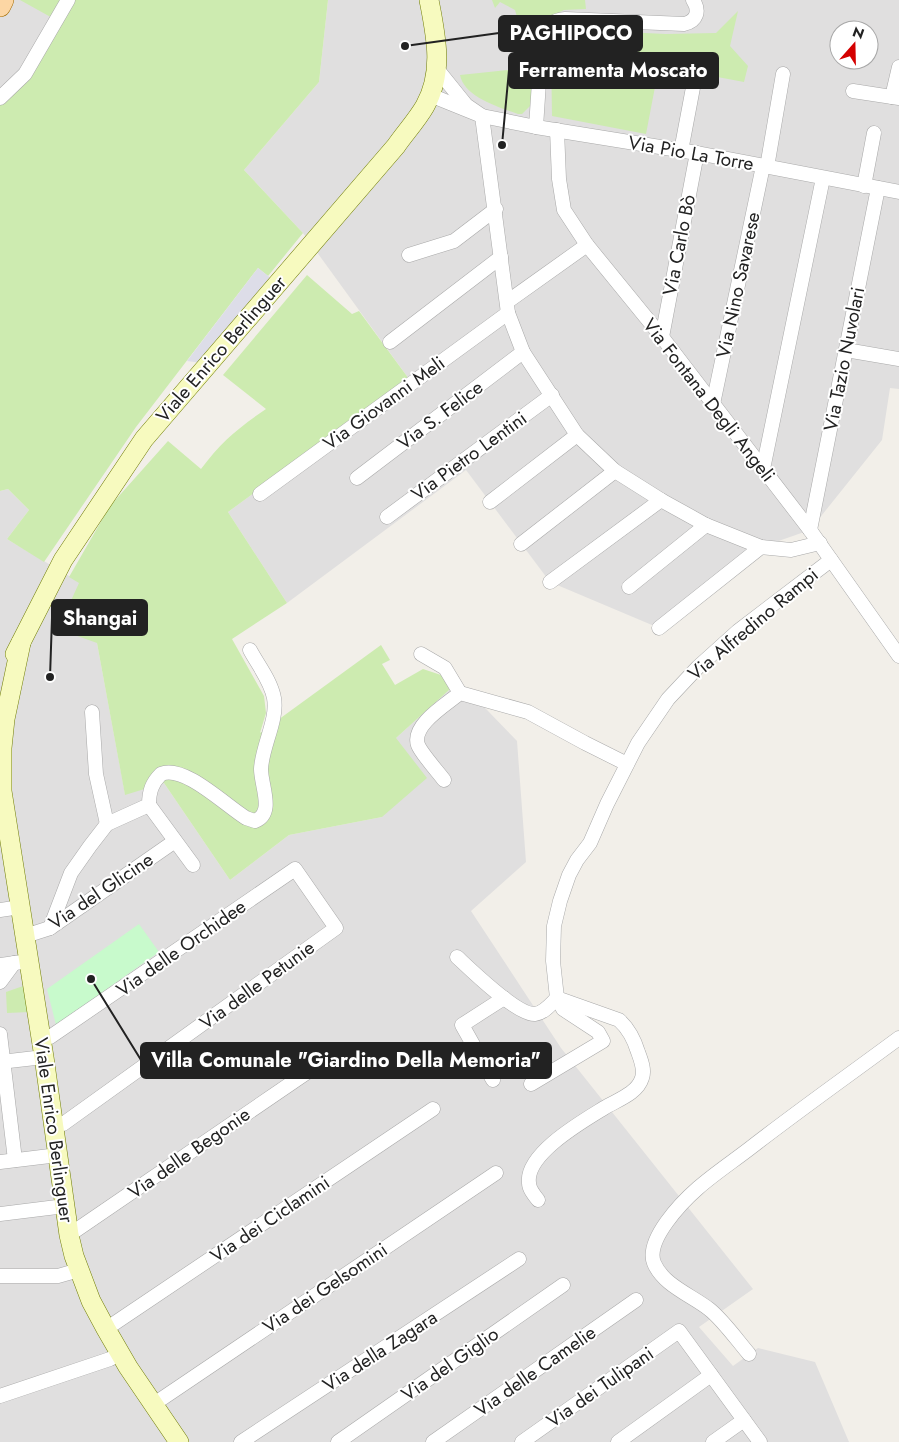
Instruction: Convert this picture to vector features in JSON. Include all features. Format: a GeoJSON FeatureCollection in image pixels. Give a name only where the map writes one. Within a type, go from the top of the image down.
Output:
{"type":"FeatureCollection","features":[{"type":"Feature","properties":{"kind":"main road"},"geometry":{"type":"LineString","coordinates":[[0,6],[3,0]]}},
{"type":"Feature","properties":{"kind":"main road","name":"Viale Enrico Berlinguer"},"geometry":{"type":"LineString","coordinates":[[180,1442],[106,1329],[91,1301],[79,1270],[69,1235],[42,1048],[22,962],[25,936],[1,789],[3,689],[21,643],[63,560],[144,438],[396,146],[425,106],[433,87],[437,68],[435,34],[429,0]]}},
{"type":"Feature","properties":{"kind":"street"},"geometry":{"type":"LineString","coordinates":[[0,98],[24,74],[68,0]]}},
{"type":"Feature","properties":{"kind":"street"},"geometry":{"type":"LineString","coordinates":[[536,127],[542,37],[547,26],[555,21],[565,19],[684,24],[696,17],[697,9],[693,0]]}},
{"type":"Feature","properties":{"kind":"street"},"geometry":{"type":"LineString","coordinates":[[853,91],[896,98],[899,67]]}},
{"type":"Feature","properties":{"kind":"street"},"geometry":{"type":"LineString","coordinates":[[437,68],[466,105],[482,116],[508,307],[523,352],[577,435],[616,472],[706,525],[761,547],[791,550],[820,543]]}},
{"type":"Feature","properties":{"kind":"street","name":"Via Nino Savarese"},"geometry":{"type":"LineString","coordinates":[[713,404],[783,74]]}},
{"type":"Feature","properties":{"kind":"street"},"geometry":{"type":"LineString","coordinates":[[682,151],[695,77]]}},
{"type":"Feature","properties":{"kind":"street","name":"Via Pio La Torre"},"geometry":{"type":"LineString","coordinates":[[430,95],[482,116],[765,166],[899,192]]}},
{"type":"Feature","properties":{"kind":"street","name":"Via Fontana Degli Angeli"},"geometry":{"type":"LineString","coordinates":[[557,130],[559,179],[564,210],[587,245],[662,337],[820,543],[899,656]]}},
{"type":"Feature","properties":{"kind":"street","name":"Via Tazio Nuvolari"},"geometry":{"type":"LineString","coordinates":[[810,530],[846,350],[871,187],[874,133]]}},
{"type":"Feature","properties":{"kind":"street","name":"Via Carlo Bò"},"geometry":{"type":"LineString","coordinates":[[662,337],[697,154]]}},
{"type":"Feature","properties":{"kind":"street"},"geometry":{"type":"LineString","coordinates":[[763,469],[823,178]]}},
{"type":"Feature","properties":{"kind":"street"},"geometry":{"type":"LineString","coordinates":[[409,256],[454,240],[496,208]]}},
{"type":"Feature","properties":{"kind":"street","name":"Via Giovanni Meli"},"geometry":{"type":"LineString","coordinates":[[260,494],[587,245]]}},
{"type":"Feature","properties":{"kind":"street"},"geometry":{"type":"LineString","coordinates":[[390,342],[501,257]]}},
{"type":"Feature","properties":{"kind":"street"},"geometry":{"type":"LineString","coordinates":[[846,350],[898,355]]}},
{"type":"Feature","properties":{"kind":"street","name":"Via S. Felice"},"geometry":{"type":"LineString","coordinates":[[357,478],[523,352]]}},
{"type":"Feature","properties":{"kind":"street","name":"Via Pietro Lentini"},"geometry":{"type":"LineString","coordinates":[[387,517],[552,396]]}},
{"type":"Feature","properties":{"kind":"street"},"geometry":{"type":"LineString","coordinates":[[490,502],[577,435]]}},
{"type":"Feature","properties":{"kind":"street"},"geometry":{"type":"LineString","coordinates":[[521,544],[616,472]]}},
{"type":"Feature","properties":{"kind":"street"},"geometry":{"type":"LineString","coordinates":[[550,582],[661,500]]}},
{"type":"Feature","properties":{"kind":"street"},"geometry":{"type":"LineString","coordinates":[[629,587],[706,525]]}},
{"type":"Feature","properties":{"kind":"street"},"geometry":{"type":"LineString","coordinates":[[659,628],[761,547]]}},
{"type":"Feature","properties":{"kind":"street","name":"Via Alfredino Rampi"},"geometry":{"type":"LineString","coordinates":[[557,998],[553,961],[554,926],[560,900],[573,867],[590,843],[627,764],[649,725],[668,699],[698,667],[738,632],[831,560]]}},
{"type":"Feature","properties":{"kind":"street"},"geometry":{"type":"LineString","coordinates":[[193,865],[149,805],[149,794],[156,779],[161,774],[173,772],[187,776],[246,818],[255,821],[263,817],[266,810],[261,771],[262,757],[275,708],[274,697],[268,683],[250,650]]}},
{"type":"Feature","properties":{"kind":"street"},"geometry":{"type":"LineString","coordinates":[[421,654],[445,668],[460,693],[528,712],[627,764]]}},
{"type":"Feature","properties":{"kind":"street"},"geometry":{"type":"LineString","coordinates":[[444,780],[418,746],[417,738],[424,723],[460,693]]}},
{"type":"Feature","properties":{"kind":"street"},"geometry":{"type":"LineString","coordinates":[[92,712],[96,774],[107,824]]}},
{"type":"Feature","properties":{"kind":"street"},"geometry":{"type":"LineString","coordinates":[[50,928],[75,865],[107,824],[149,805]]}},
{"type":"Feature","properties":{"kind":"street","name":"Via del Glicine"},"geometry":{"type":"LineString","coordinates":[[25,936],[50,928],[175,840]]}},
{"type":"Feature","properties":{"kind":"street","name":"Via delle Orchidee"},"geometry":{"type":"LineString","coordinates":[[2,1062],[42,1048],[50,1037],[295,869],[336,928]]}},
{"type":"Feature","properties":{"kind":"street"},"geometry":{"type":"LineString","coordinates":[[0,910],[20,907]]}},
{"type":"Feature","properties":{"kind":"street","name":"Via delle Petunie"},"geometry":{"type":"LineString","coordinates":[[54,1126],[63,1124],[336,928]]}},
{"type":"Feature","properties":{"kind":"street"},"geometry":{"type":"LineString","coordinates":[[457,957],[504,998],[525,1012],[535,1014],[542,1012],[557,998]]}},
{"type":"Feature","properties":{"kind":"street"},"geometry":{"type":"LineString","coordinates":[[0,965],[22,962]]}},
{"type":"Feature","properties":{"kind":"street"},"geometry":{"type":"LineString","coordinates":[[0,982],[22,962]]}},
{"type":"Feature","properties":{"kind":"street"},"geometry":{"type":"LineString","coordinates":[[493,1080],[462,1024],[504,998]]}},
{"type":"Feature","properties":{"kind":"street"},"geometry":{"type":"LineString","coordinates":[[531,1084],[603,1041],[598,1032],[563,1008],[557,998]]}},
{"type":"Feature","properties":{"kind":"street"},"geometry":{"type":"LineString","coordinates":[[538,1200],[529,1186],[529,1173],[536,1161],[573,1127],[626,1096],[637,1087],[643,1075],[641,1059],[634,1038],[619,1020],[557,998]]}},
{"type":"Feature","properties":{"kind":"street"},"geometry":{"type":"LineString","coordinates":[[0,1034],[15,1160]]}},
{"type":"Feature","properties":{"kind":"street"},"geometry":{"type":"LineString","coordinates":[[749,1354],[710,1310],[658,1272],[653,1262],[652,1252],[656,1240],[673,1214],[698,1188],[899,1038]]}},
{"type":"Feature","properties":{"kind":"street","name":"Via delle Begonie"},"geometry":{"type":"LineString","coordinates":[[69,1235],[309,1071]]}},
{"type":"Feature","properties":{"kind":"street","name":"Via dei Ciclamini"},"geometry":{"type":"LineString","coordinates":[[106,1329],[433,1110]]}},
{"type":"Feature","properties":{"kind":"street"},"geometry":{"type":"LineString","coordinates":[[0,1162],[58,1155]]}},
{"type":"Feature","properties":{"kind":"street","name":"Via dei Gelsomini"},"geometry":{"type":"LineString","coordinates":[[154,1404],[496,1173]]}},
{"type":"Feature","properties":{"kind":"street"},"geometry":{"type":"LineString","coordinates":[[0,1214],[65,1206]]}},
{"type":"Feature","properties":{"kind":"street","name":"Via della Zagara"},"geometry":{"type":"LineString","coordinates":[[241,1442],[519,1259]]}},
{"type":"Feature","properties":{"kind":"street"},"geometry":{"type":"LineString","coordinates":[[0,1276],[58,1276],[79,1270]]}},
{"type":"Feature","properties":{"kind":"street","name":"Via del Giglio"},"geometry":{"type":"LineString","coordinates":[[338,1442],[563,1286]]}},
{"type":"Feature","properties":{"kind":"street","name":"Via delle Camelie"},"geometry":{"type":"LineString","coordinates":[[433,1442],[636,1300]]}},
{"type":"Feature","properties":{"kind":"street","name":"Via dei Tulipani"},"geometry":{"type":"LineString","coordinates":[[522,1442],[679,1331],[711,1375]]}},
{"type":"Feature","properties":{"kind":"street"},"geometry":{"type":"LineString","coordinates":[[0,1396],[110,1359],[120,1353]]}},
{"type":"Feature","properties":{"kind":"street"},"geometry":{"type":"LineString","coordinates":[[618,1442],[711,1375],[760,1442]]}},
{"type":"Feature","properties":{"kind":"street"},"geometry":{"type":"LineString","coordinates":[[713,1442],[744,1420]]}},
{"type":"Feature","properties":{"kind":"shaded area"},"geometry":{"type":"Polygon","coordinates":[[[0,0],[68,0],[0,98],[0,0]]]}},
{"type":"Feature","properties":{"kind":"shaded area"},"geometry":{"type":"Polygon","coordinates":[[[328,0],[899,0],[899,389],[890,388],[882,440],[810,530],[761,547],[659,628],[550,582],[466,470],[287,603],[228,512],[409,379],[303,233],[244,170],[319,82],[328,0]]]}},
{"type":"Feature","properties":{"kind":"shaded area"},"geometry":{"type":"Polygon","coordinates":[[[258,268],[272,279],[202,363],[187,361],[258,268]]]}},
{"type":"Feature","properties":{"kind":"shaded area"},"geometry":{"type":"Polygon","coordinates":[[[8,489],[29,510],[7,539],[79,582],[97,643],[125,794],[164,783],[230,880],[289,835],[382,817],[396,738],[459,681],[517,741],[526,862],[471,911],[561,1048],[753,1289],[699,1327],[733,1366],[758,1348],[815,1362],[849,1442],[0,1442],[0,491],[8,489]]]}},
{"type":"Feature","properties":{"kind":"green space"},"geometry":{"type":"Polygon","coordinates":[[[20,0],[328,0],[319,82],[244,170],[303,233],[268,276],[258,268],[136,427],[44,562],[7,539],[29,510],[8,489],[0,491],[0,98],[56,20],[20,0]]]}},
{"type":"Feature","properties":{"kind":"green space"},"geometry":{"type":"Polygon","coordinates":[[[492,0],[585,0],[586,9],[564,10],[546,19],[532,104],[522,114],[492,104],[475,95],[463,83],[460,75],[518,69],[516,37],[522,34],[515,10],[500,2],[495,8],[492,0]]]}},
{"type":"Feature","properties":{"kind":"green space"},"geometry":{"type":"Polygon","coordinates":[[[738,11],[730,46],[748,66],[744,82],[659,66],[646,134],[552,116],[551,52],[554,34],[560,29],[666,34],[716,33],[738,11]]]}},
{"type":"Feature","properties":{"kind":"green space"},"geometry":{"type":"Polygon","coordinates":[[[307,275],[352,314],[359,311],[409,379],[228,512],[287,603],[232,639],[264,696],[266,713],[260,733],[381,645],[390,660],[382,664],[395,685],[423,669],[459,681],[396,738],[427,778],[382,817],[289,835],[230,880],[164,783],[125,795],[97,643],[58,629],[79,583],[69,577],[110,506],[168,441],[201,469],[230,436],[266,409],[223,375],[307,275]]]}},
{"type":"Feature","properties":{"kind":"green space"},"geometry":{"type":"Polygon","coordinates":[[[139,924],[159,952],[56,1025],[47,989],[139,924]]]}},
{"type":"Feature","properties":{"kind":"green space"},"geometry":{"type":"Polygon","coordinates":[[[26,985],[30,1012],[7,1013],[6,992],[26,985]]]}},
{"type":"Feature","properties":{"kind":"place","name":"PAGHIPOCO"},"geometry":{"type":"Point","coordinates":[405,46]}},
{"type":"Feature","properties":{"kind":"place","name":"Ferramenta Moscato"},"geometry":{"type":"Point","coordinates":[502,145]}},
{"type":"Feature","properties":{"kind":"place","name":"Shangai"},"geometry":{"type":"Point","coordinates":[50,677]}},
{"type":"Feature","properties":{"kind":"place","name":"Villa Comunale \"Giardino Della Memoria\""},"geometry":{"type":"Point","coordinates":[91,979]}}]}
